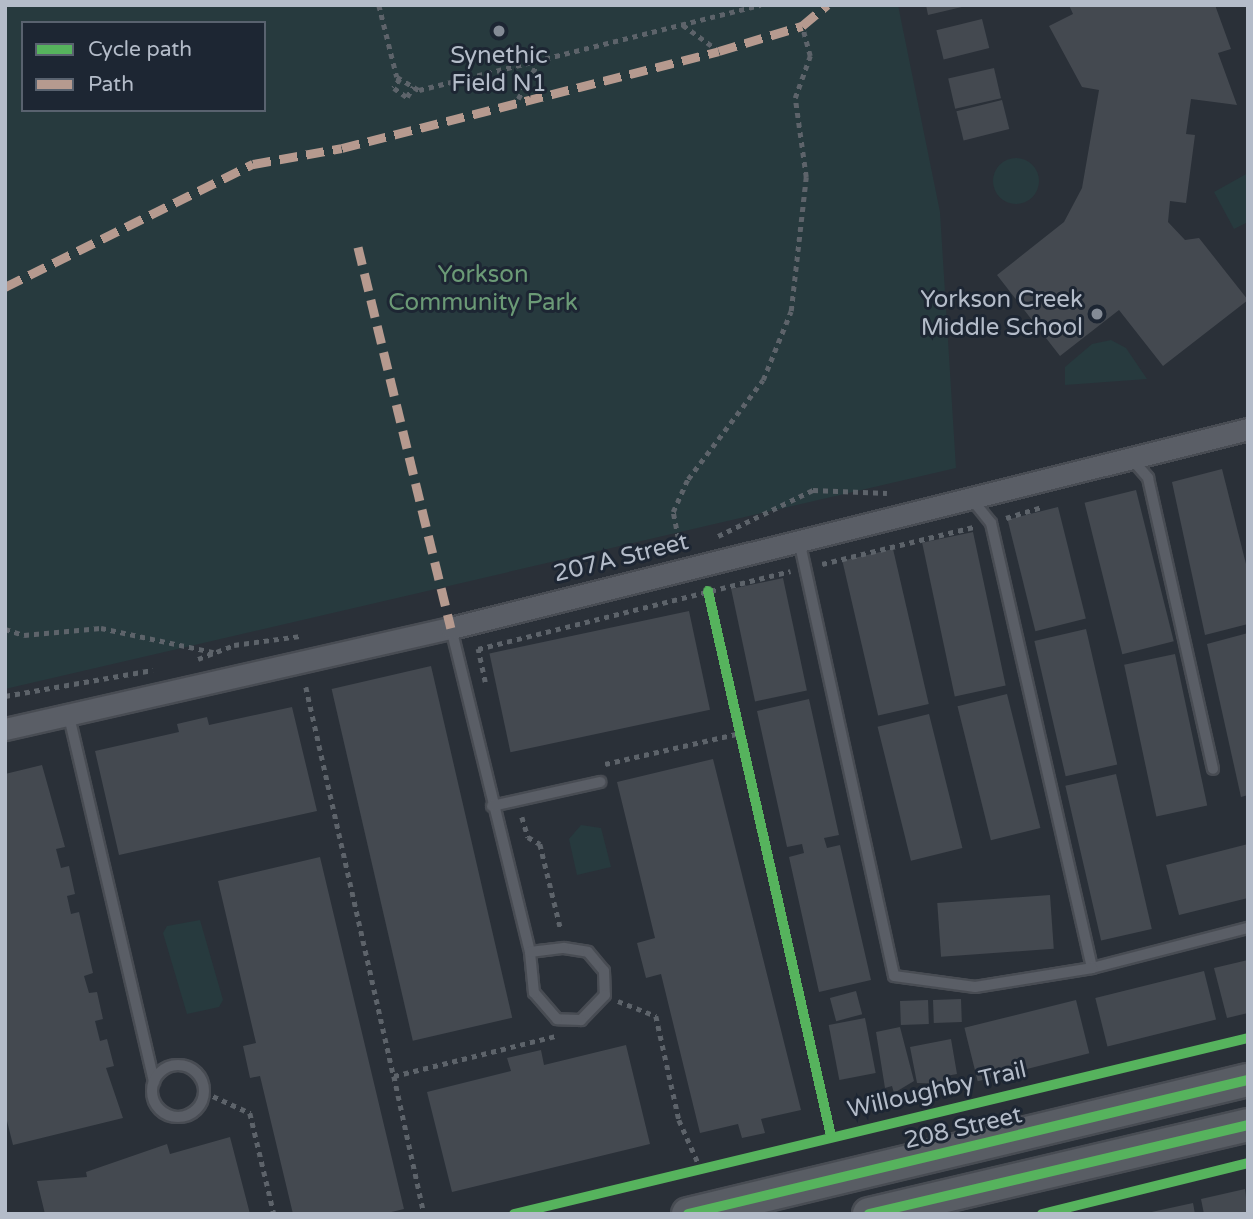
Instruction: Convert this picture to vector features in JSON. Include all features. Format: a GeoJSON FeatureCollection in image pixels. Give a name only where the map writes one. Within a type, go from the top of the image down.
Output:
{"type":"FeatureCollection","features":[{"type":"Feature","properties":{"kind":"main road","name":"208 Street"},"geometry":{"type":"LineString","coordinates":[[688,1214],[1248,1080]]}},
{"type":"Feature","properties":{"kind":"main road"},"geometry":{"type":"LineString","coordinates":[[869,1214],[1248,1125]]}},
{"type":"Feature","properties":{"kind":"street","name":"207A Street"},"geometry":{"type":"LineString","coordinates":[[5,729],[68,712],[451,628],[1128,455],[1248,429]]}},
{"type":"Feature","properties":{"kind":"lane"},"geometry":{"type":"LineString","coordinates":[[1128,455],[1149,478],[1213,769]]}},
{"type":"Feature","properties":{"kind":"lane"},"geometry":{"type":"LineString","coordinates":[[970,497],[991,523],[1092,968]]}},
{"type":"Feature","properties":{"kind":"lane"},"geometry":{"type":"LineString","coordinates":[[799,540],[894,976],[975,988],[1092,968],[1248,928]]}},
{"type":"Feature","properties":{"kind":"lane"},"geometry":{"type":"LineString","coordinates":[[451,628],[492,806],[530,951],[534,993],[547,1013],[581,1020],[605,995],[604,971],[588,953],[530,951]]}},
{"type":"Feature","properties":{"kind":"lane"},"geometry":{"type":"LineString","coordinates":[[68,712],[158,1107],[173,1116],[197,1109],[204,1093],[200,1077],[187,1067],[164,1070],[154,1082]]}},
{"type":"Feature","properties":{"kind":"lane"},"geometry":{"type":"LineString","coordinates":[[492,806],[600,782]]}},
{"type":"Feature","properties":{"kind":"path"},"geometry":{"type":"LineString","coordinates":[[379,5],[400,79],[394,88],[407,97],[413,87],[761,5]]}},
{"type":"Feature","properties":{"kind":"path"},"geometry":{"type":"LineString","coordinates":[[683,24],[719,51]]}},
{"type":"Feature","properties":{"kind":"path"},"geometry":{"type":"LineString","coordinates":[[681,550],[673,512],[688,479],[763,380],[791,311],[806,177],[795,98],[810,56],[802,26]]}},
{"type":"Feature","properties":{"kind":"path"},"geometry":{"type":"LineString","coordinates":[[517,99],[540,59]]}},
{"type":"Feature","properties":{"kind":"path"},"geometry":{"type":"LineString","coordinates":[[400,79],[408,81],[413,87]]}},
{"type":"Feature","properties":{"kind":"path"},"geometry":{"type":"LineString","coordinates":[[712,538],[813,490],[900,495]]}},
{"type":"Feature","properties":{"kind":"path"},"geometry":{"type":"LineString","coordinates":[[670,553],[692,546]]}},
{"type":"Feature","properties":{"kind":"path"},"geometry":{"type":"LineString","coordinates":[[486,687],[478,649],[708,591]]}},
{"type":"Feature","properties":{"kind":"path"},"geometry":{"type":"LineString","coordinates":[[5,629],[24,635],[101,628],[213,652]]}},
{"type":"Feature","properties":{"kind":"path"},"geometry":{"type":"LineString","coordinates":[[192,662],[213,652],[316,634]]}},
{"type":"Feature","properties":{"kind":"path"},"geometry":{"type":"LineString","coordinates":[[5,696],[107,674],[162,669]]}},
{"type":"Feature","properties":{"kind":"path"},"geometry":{"type":"LineString","coordinates":[[293,689],[320,684]]}},
{"type":"Feature","properties":{"kind":"path"},"geometry":{"type":"LineString","coordinates":[[306,687],[424,1214]]}},
{"type":"Feature","properties":{"kind":"path"},"geometry":{"type":"LineString","coordinates":[[592,767],[740,733]]}},
{"type":"Feature","properties":{"kind":"path"},"geometry":{"type":"LineString","coordinates":[[518,801],[528,837],[540,844],[562,933],[574,935]]}},
{"type":"Feature","properties":{"kind":"path"},"geometry":{"type":"LineString","coordinates":[[616,1011],[622,1003],[623,990]]}},
{"type":"Feature","properties":{"kind":"path"},"geometry":{"type":"LineString","coordinates":[[605,995],[656,1016],[680,1121],[700,1167]]}},
{"type":"Feature","properties":{"kind":"path"},"geometry":{"type":"LineString","coordinates":[[548,1030],[556,1036]]}},
{"type":"Feature","properties":{"kind":"path"},"geometry":{"type":"LineString","coordinates":[[394,1076],[556,1036],[567,1037]]}},
{"type":"Feature","properties":{"kind":"path"},"geometry":{"type":"LineString","coordinates":[[204,1093],[250,1114],[274,1214]]}},
{"type":"Feature","properties":{"kind":"path"},"geometry":{"type":"LineString","coordinates":[[687,1170],[713,1164]]}},
{"type":"Feature","properties":{"kind":"green space","name":"Yorkson Community Park"},"geometry":{"type":"Polygon","coordinates":[[[5,5],[898,5],[940,212],[956,468],[5,689],[5,5]]]}},
{"type":"Feature","properties":{"kind":"green space"},"geometry":{"type":"Polygon","coordinates":[[[1016,158],[1032,165],[1039,181],[1032,197],[1016,204],[1000,197],[993,181],[1000,165],[1016,158]]]}},
{"type":"Feature","properties":{"kind":"green space"},"geometry":{"type":"Polygon","coordinates":[[[1248,173],[1248,222],[1234,229],[1214,192],[1248,173]]]}},
{"type":"Feature","properties":{"kind":"green space"},"geometry":{"type":"Polygon","coordinates":[[[1111,340],[1126,348],[1147,379],[1065,385],[1065,367],[1092,344],[1111,340]]]}},
{"type":"Feature","properties":{"kind":"green space"},"geometry":{"type":"Polygon","coordinates":[[[581,825],[601,828],[611,867],[577,875],[569,839],[581,825]]]}},
{"type":"Feature","properties":{"kind":"green space"},"geometry":{"type":"Polygon","coordinates":[[[200,920],[223,1000],[219,1007],[187,1014],[163,933],[167,926],[200,920]]]}},
{"type":"Feature","properties":{"kind":"building"},"geometry":{"type":"Polygon","coordinates":[[[926,5],[966,5],[966,6],[928,15],[926,5]]]}},
{"type":"Feature","properties":{"kind":"building"},"geometry":{"type":"Polygon","coordinates":[[[1069,5],[1215,5],[1231,49],[1218,53],[1237,105],[1191,99],[1186,134],[1195,135],[1186,203],[1170,201],[1168,222],[1185,240],[1199,238],[1248,300],[1163,366],[1119,310],[1060,356],[997,275],[1064,222],[1082,188],[1099,90],[1082,87],[1049,26],[1073,14],[1069,5]]]}},
{"type":"Feature","properties":{"kind":"building"},"geometry":{"type":"Polygon","coordinates":[[[982,19],[989,48],[944,59],[936,30],[982,19]]]}},
{"type":"Feature","properties":{"kind":"building"},"geometry":{"type":"Polygon","coordinates":[[[994,68],[1001,98],[955,109],[948,79],[994,68]]]}},
{"type":"Feature","properties":{"kind":"building"},"geometry":{"type":"Polygon","coordinates":[[[1002,100],[1009,129],[964,140],[956,111],[1002,100]]]}},
{"type":"Feature","properties":{"kind":"building"},"geometry":{"type":"Polygon","coordinates":[[[1222,469],[1248,572],[1248,624],[1205,635],[1172,482],[1222,469]]]}},
{"type":"Feature","properties":{"kind":"building"},"geometry":{"type":"Polygon","coordinates":[[[1136,490],[1174,641],[1122,654],[1085,503],[1136,490]]]}},
{"type":"Feature","properties":{"kind":"building"},"geometry":{"type":"Polygon","coordinates":[[[1058,507],[1086,619],[1035,631],[1008,520],[1058,507]]]}},
{"type":"Feature","properties":{"kind":"building"},"geometry":{"type":"Polygon","coordinates":[[[973,532],[1006,686],[955,696],[922,543],[973,532]]]}},
{"type":"Feature","properties":{"kind":"building"},"geometry":{"type":"Polygon","coordinates":[[[893,549],[929,704],[878,716],[842,561],[893,549]]]}},
{"type":"Feature","properties":{"kind":"building"},"geometry":{"type":"Polygon","coordinates":[[[783,578],[807,690],[755,702],[731,589],[783,578]]]}},
{"type":"Feature","properties":{"kind":"building"},"geometry":{"type":"Polygon","coordinates":[[[689,611],[710,710],[510,752],[489,653],[689,611]]]}},
{"type":"Feature","properties":{"kind":"building"},"geometry":{"type":"Polygon","coordinates":[[[1086,629],[1117,764],[1066,776],[1034,641],[1086,629]]]}},
{"type":"Feature","properties":{"kind":"building"},"geometry":{"type":"Polygon","coordinates":[[[1248,633],[1248,795],[1241,797],[1207,644],[1248,633]]]}},
{"type":"Feature","properties":{"kind":"building"},"geometry":{"type":"Polygon","coordinates":[[[1175,654],[1207,806],[1156,816],[1124,665],[1175,654]]]}},
{"type":"Feature","properties":{"kind":"building"},"geometry":{"type":"Polygon","coordinates":[[[431,666],[512,1018],[413,1041],[332,689],[431,666]]]}},
{"type":"Feature","properties":{"kind":"building"},"geometry":{"type":"Polygon","coordinates":[[[1007,694],[1040,828],[991,840],[958,706],[1007,694]]]}},
{"type":"Feature","properties":{"kind":"building"},"geometry":{"type":"Polygon","coordinates":[[[809,699],[839,835],[824,838],[827,848],[840,845],[871,980],[819,992],[789,857],[804,853],[802,844],[787,847],[757,711],[809,699]]]}},
{"type":"Feature","properties":{"kind":"building"},"geometry":{"type":"Polygon","coordinates":[[[292,707],[317,811],[119,855],[95,751],[179,732],[177,724],[207,717],[209,725],[292,707]]]}},
{"type":"Feature","properties":{"kind":"building"},"geometry":{"type":"Polygon","coordinates":[[[929,714],[962,848],[911,861],[878,727],[929,714]]]}},
{"type":"Feature","properties":{"kind":"building"},"geometry":{"type":"Polygon","coordinates":[[[713,759],[801,1110],[761,1119],[765,1133],[742,1138],[738,1124],[700,1133],[661,974],[646,978],[637,943],[655,938],[617,782],[713,759]]]}},
{"type":"Feature","properties":{"kind":"building"},"geometry":{"type":"Polygon","coordinates":[[[42,765],[65,847],[56,849],[61,868],[69,866],[75,894],[67,896],[71,914],[79,912],[93,973],[84,976],[89,993],[97,992],[103,1019],[95,1021],[100,1041],[107,1039],[114,1066],[106,1068],[123,1118],[13,1145],[5,1113],[5,774],[42,765]]]}},
{"type":"Feature","properties":{"kind":"building"},"geometry":{"type":"Polygon","coordinates":[[[1116,774],[1152,929],[1101,941],[1065,786],[1116,774]]]}},
{"type":"Feature","properties":{"kind":"building"},"geometry":{"type":"Polygon","coordinates":[[[1248,844],[1248,898],[1179,915],[1166,865],[1248,844]]]}},
{"type":"Feature","properties":{"kind":"building"},"geometry":{"type":"Polygon","coordinates":[[[320,857],[404,1209],[383,1214],[293,1214],[260,1076],[250,1078],[243,1046],[256,1043],[218,881],[320,857]]]}},
{"type":"Feature","properties":{"kind":"building"},"geometry":{"type":"Polygon","coordinates":[[[1050,895],[1054,949],[941,957],[937,903],[1050,895]]]}},
{"type":"Feature","properties":{"kind":"building"},"geometry":{"type":"Polygon","coordinates":[[[1248,960],[1248,1013],[1227,1018],[1214,968],[1248,960]]]}},
{"type":"Feature","properties":{"kind":"building"},"geometry":{"type":"Polygon","coordinates":[[[1204,971],[1216,1020],[1107,1047],[1095,998],[1204,971]]]}},
{"type":"Feature","properties":{"kind":"building"},"geometry":{"type":"Polygon","coordinates":[[[856,991],[862,1014],[836,1021],[830,998],[856,991]]]}},
{"type":"Feature","properties":{"kind":"building"},"geometry":{"type":"Polygon","coordinates":[[[961,999],[962,1022],[934,1023],[933,1000],[961,999]]]}},
{"type":"Feature","properties":{"kind":"building"},"geometry":{"type":"Polygon","coordinates":[[[928,1000],[929,1024],[901,1025],[900,1001],[928,1000]]]}},
{"type":"Feature","properties":{"kind":"building"},"geometry":{"type":"Polygon","coordinates":[[[1076,1000],[1089,1053],[978,1081],[964,1028],[1076,1000]]]}},
{"type":"Feature","properties":{"kind":"building"},"geometry":{"type":"Polygon","coordinates":[[[865,1018],[876,1073],[839,1080],[829,1025],[865,1018]]]}},
{"type":"Feature","properties":{"kind":"building"},"geometry":{"type":"Polygon","coordinates":[[[900,1027],[914,1081],[894,1093],[892,1086],[885,1088],[876,1032],[900,1027]]]}},
{"type":"Feature","properties":{"kind":"building"},"geometry":{"type":"Polygon","coordinates":[[[951,1039],[957,1074],[946,1076],[948,1084],[917,1083],[910,1047],[951,1039]]]}},
{"type":"Feature","properties":{"kind":"building"},"geometry":{"type":"Polygon","coordinates":[[[626,1045],[650,1144],[452,1192],[427,1092],[511,1071],[507,1058],[541,1050],[544,1065],[626,1045]]]}},
{"type":"Feature","properties":{"kind":"building"},"geometry":{"type":"Polygon","coordinates":[[[230,1137],[250,1214],[45,1214],[37,1181],[87,1177],[86,1172],[167,1144],[170,1154],[230,1137]]]}},
{"type":"Feature","properties":{"kind":"building"},"geometry":{"type":"Polygon","coordinates":[[[1245,1189],[1248,1214],[1204,1214],[1201,1199],[1245,1189]]]}},
{"type":"Feature","properties":{"kind":"building"},"geometry":{"type":"Polygon","coordinates":[[[1193,1203],[1195,1214],[1147,1214],[1147,1213],[1193,1203]]]}},
{"type":"Feature","properties":{"kind":"marked path"},"geometry":{"type":"LineString","coordinates":[[5,287],[253,164],[342,148],[719,51],[802,26],[827,5]]}},
{"type":"Feature","properties":{"kind":"marked path"},"geometry":{"type":"LineString","coordinates":[[358,247],[451,628]]}},
{"type":"Feature","properties":{"kind":"cycle path"},"geometry":{"type":"LineString","coordinates":[[708,591],[831,1136]]}},
{"type":"Feature","properties":{"kind":"cycle path","name":"Willoughby Trail"},"geometry":{"type":"LineString","coordinates":[[514,1214],[1248,1038]]}},
{"type":"Feature","properties":{"kind":"cycle path"},"geometry":{"type":"LineString","coordinates":[[688,1214],[1248,1080]]}},
{"type":"Feature","properties":{"kind":"cycle path"},"geometry":{"type":"LineString","coordinates":[[869,1214],[1248,1125]]}},
{"type":"Feature","properties":{"kind":"cycle path"},"geometry":{"type":"LineString","coordinates":[[1042,1214],[1248,1163]]}},
{"type":"Feature","properties":{"kind":"place","name":"Synethic Field N1"},"geometry":{"type":"Point","coordinates":[499,31]}},
{"type":"Feature","properties":{"kind":"place","name":"Yorkson Creek Middle School"},"geometry":{"type":"Point","coordinates":[1097,314]}}]}
